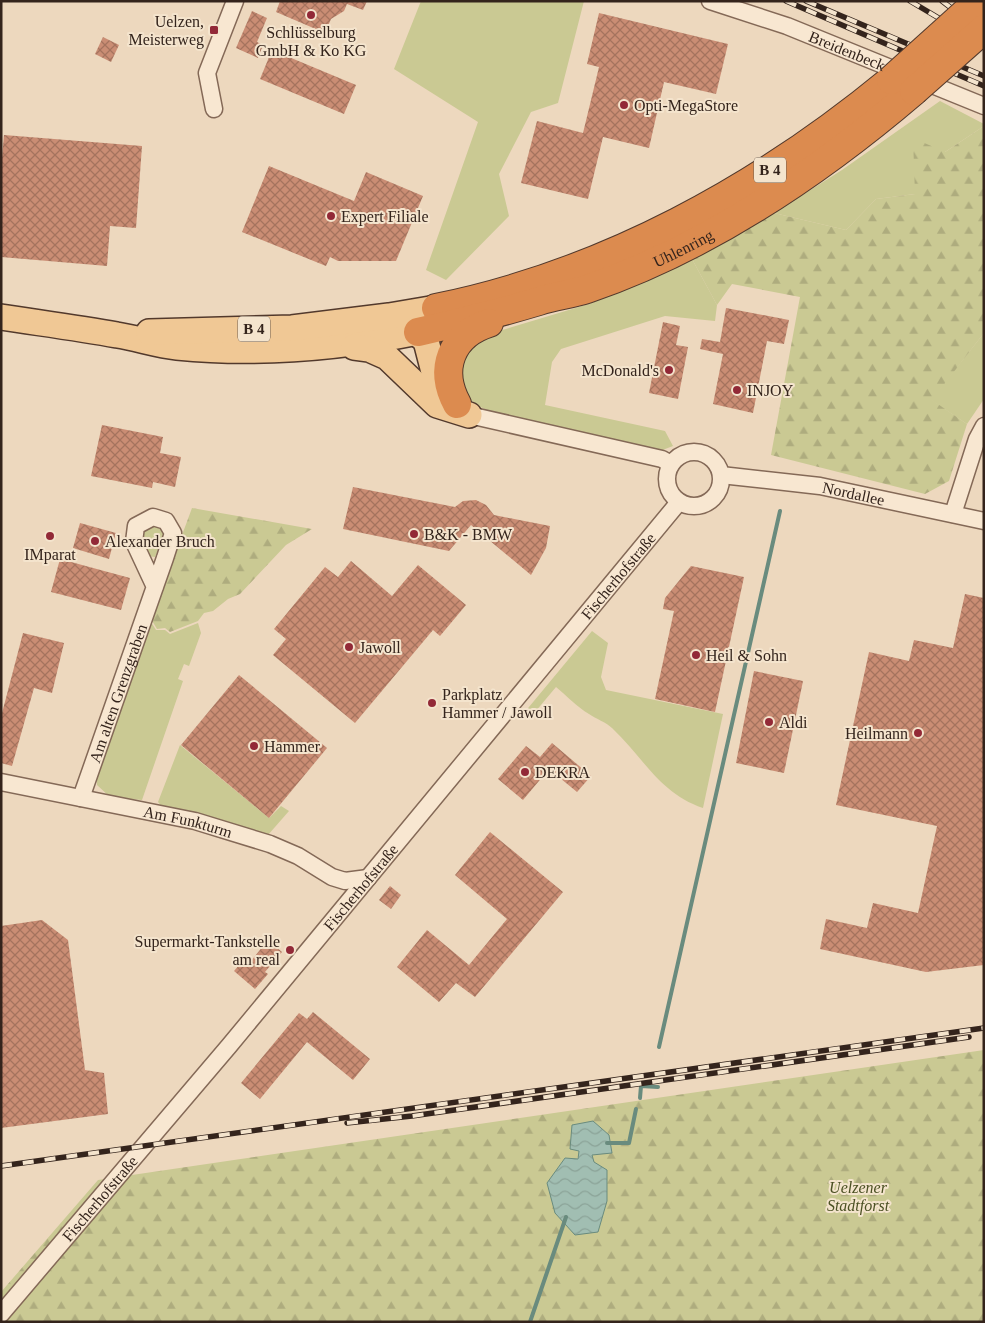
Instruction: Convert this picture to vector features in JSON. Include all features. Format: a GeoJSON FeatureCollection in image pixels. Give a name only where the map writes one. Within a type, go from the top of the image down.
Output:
{"type":"FeatureCollection","features":[{"type":"Feature","properties":{"kind":"highway","name":"B 4"},"geometry":{"type":"LineString","coordinates":[[902,86],[979,12]]}},
{"type":"Feature","properties":{"kind":"highway","name":"Uhlenring"},"geometry":{"type":"LineString","coordinates":[[418,332],[587,289],[665,255],[752,209],[848,144],[902,86]]}},
{"type":"Feature","properties":{"kind":"highway","name":"Uhlenring"},"geometry":{"type":"LineString","coordinates":[[436,308],[556,274],[670,226],[738,189],[776,165],[857,108],[902,86]]}},
{"type":"Feature","properties":{"kind":"highway"},"geometry":{"type":"LineString","coordinates":[[462,410],[449,385],[447,366],[452,352],[467,334],[480,326],[544,307],[587,289]]}},
{"type":"Feature","properties":{"kind":"main road","name":"B 4"},"geometry":{"type":"LineString","coordinates":[[119,335],[172,330],[292,328],[436,308]]}},
{"type":"Feature","properties":{"kind":"main road"},"geometry":{"type":"LineString","coordinates":[[420,386],[413,360],[418,332],[426,318],[436,308]]}},
{"type":"Feature","properties":{"kind":"main road"},"geometry":{"type":"LineString","coordinates":[[389,316],[407,323],[426,341],[435,376],[444,391],[462,410]]}},
{"type":"Feature","properties":{"kind":"main road","name":"B 4"},"geometry":{"type":"LineString","coordinates":[[1,317],[119,335],[174,347],[216,350],[287,349],[340,345],[418,332]]}},
{"type":"Feature","properties":{"kind":"main road"},"geometry":{"type":"LineString","coordinates":[[340,345],[369,349],[382,354],[392,360],[437,405],[462,410]]}},
{"type":"Feature","properties":{"kind":"street"},"geometry":{"type":"LineString","coordinates":[[214,109],[207,74],[235,1]]}},
{"type":"Feature","properties":{"kind":"street","name":"Breidenbeck"},"geometry":{"type":"LineString","coordinates":[[710,1],[787,26],[984,106]]}},
{"type":"Feature","properties":{"kind":"street"},"geometry":{"type":"LineString","coordinates":[[462,410],[652,456],[672,464]]}},
{"type":"Feature","properties":{"kind":"street"},"geometry":{"type":"LineString","coordinates":[[953,514],[976,439],[984,426]]}},
{"type":"Feature","properties":{"kind":"street"},"geometry":{"type":"LineString","coordinates":[[696,452],[710,456],[716,463],[721,475],[719,489],[710,501],[696,506],[679,502],[672,495],[667,484],[668,469],[672,464],[681,455],[696,452]]}},
{"type":"Feature","properties":{"kind":"street","name":"Nordallee"},"geometry":{"type":"LineString","coordinates":[[721,475],[820,486],[984,521]]}},
{"type":"Feature","properties":{"kind":"street","name":"Fischerhofstraße"},"geometry":{"type":"LineString","coordinates":[[1,1314],[218,1059],[679,502]]}},
{"type":"Feature","properties":{"kind":"street","name":"Am alten Grenzgraben"},"geometry":{"type":"LineString","coordinates":[[81,798],[155,587]]}},
{"type":"Feature","properties":{"kind":"street","name":"Am Funkturm"},"geometry":{"type":"LineString","coordinates":[[1,782],[195,821],[242,834],[298,856],[332,877],[345,881],[368,878]]}},
{"type":"Feature","properties":{"kind":"green space"},"geometry":{"type":"Polygon","coordinates":[[[421,1],[584,1],[558,103],[531,112],[499,174],[509,216],[446,280],[426,270],[478,122],[394,69],[421,1]]]}},
{"type":"Feature","properties":{"kind":"green space"},"geometry":{"type":"Polygon","coordinates":[[[940,101],[984,124],[984,126],[945,152],[915,194],[876,199],[846,230],[774,213],[842,170],[940,101]]]}},
{"type":"Feature","properties":{"kind":"green space"},"geometry":{"type":"Polygon","coordinates":[[[984,126],[984,333],[932,400],[967,424],[949,481],[925,494],[771,455],[800,297],[732,284],[717,305],[692,259],[774,213],[846,230],[876,199],[915,194],[913,138],[945,152],[984,126]]]}},
{"type":"Feature","properties":{"kind":"green space"},"geometry":{"type":"Polygon","coordinates":[[[692,259],[717,305],[715,321],[665,316],[561,349],[552,362],[545,405],[665,431],[673,446],[660,451],[494,413],[480,407],[464,395],[460,359],[479,337],[592,303],[692,259]]]}},
{"type":"Feature","properties":{"kind":"green space"},"geometry":{"type":"Polygon","coordinates":[[[984,333],[984,399],[967,424],[931,400],[984,333]]]}},
{"type":"Feature","properties":{"kind":"green space"},"geometry":{"type":"Polygon","coordinates":[[[192,508],[312,529],[286,545],[240,594],[228,599],[213,611],[204,613],[198,621],[170,632],[165,628],[157,629],[151,619],[192,508]]]}},
{"type":"Feature","properties":{"kind":"green space"},"geometry":{"type":"Polygon","coordinates":[[[158,523],[165,533],[155,557],[147,556],[140,545],[143,528],[158,523]]]}},
{"type":"Feature","properties":{"kind":"green space"},"geometry":{"type":"Polygon","coordinates":[[[151,622],[156,630],[165,630],[170,634],[198,623],[201,633],[189,666],[184,664],[178,679],[183,681],[142,800],[110,797],[97,785],[97,775],[151,622]]]}},
{"type":"Feature","properties":{"kind":"green space"},"geometry":{"type":"Polygon","coordinates":[[[592,631],[608,643],[601,677],[606,690],[723,714],[703,808],[688,801],[663,784],[612,728],[580,708],[556,687],[530,718],[524,713],[592,631]]]}},
{"type":"Feature","properties":{"kind":"green space"},"geometry":{"type":"Polygon","coordinates":[[[180,745],[269,818],[281,806],[289,811],[268,835],[162,807],[158,802],[180,745]]]}},
{"type":"Feature","properties":{"kind":"green space","name":"Uelzener Stadtforst"},"geometry":{"type":"Polygon","coordinates":[[[984,1050],[984,1322],[1,1322],[1,1292],[98,1180],[984,1050]],[[593,1121],[577,1159],[565,1159],[593,1162],[592,1154],[612,1153],[609,1135],[593,1121]]]}},
{"type":"Feature","properties":{"kind":"water"},"geometry":{"type":"Polygon","coordinates":[[[593,1121],[609,1135],[612,1153],[592,1155],[594,1162],[607,1170],[607,1201],[598,1232],[575,1235],[555,1213],[547,1183],[565,1158],[578,1159],[579,1151],[570,1149],[572,1125],[593,1121]]]}},
{"type":"Feature","properties":{"kind":"building","name":"Schlüsselburg GmbH & Ko KG"},"geometry":{"type":"Polygon","coordinates":[[[280,1],[367,1],[363,10],[347,4],[344,11],[331,19],[325,33],[276,12],[280,1]]]}},
{"type":"Feature","properties":{"kind":"building"},"geometry":{"type":"Polygon","coordinates":[[[252,11],[267,18],[257,42],[263,45],[258,58],[236,48],[252,11]]]}},
{"type":"Feature","properties":{"kind":"building","name":"Opti-MegaStore"},"geometry":{"type":"Polygon","coordinates":[[[599,13],[728,44],[716,94],[664,82],[649,148],[603,137],[588,199],[521,183],[537,121],[583,133],[599,67],[587,64],[599,13]]]}},
{"type":"Feature","properties":{"kind":"building"},"geometry":{"type":"Polygon","coordinates":[[[103,37],[119,45],[111,62],[95,54],[103,37]]]}},
{"type":"Feature","properties":{"kind":"building"},"geometry":{"type":"Polygon","coordinates":[[[272,50],[356,85],[344,114],[260,79],[272,50]]]}},
{"type":"Feature","properties":{"kind":"building"},"geometry":{"type":"Polygon","coordinates":[[[4,135],[142,146],[136,228],[110,226],[107,266],[1,257],[1,169],[4,135]]]}},
{"type":"Feature","properties":{"kind":"building","name":"Expert Filiale"},"geometry":{"type":"Polygon","coordinates":[[[269,166],[354,201],[366,172],[423,196],[396,261],[338,261],[330,257],[326,266],[242,232],[269,166]]]}},
{"type":"Feature","properties":{"kind":"building"},"geometry":{"type":"Polygon","coordinates":[[[726,308],[789,320],[784,344],[767,341],[753,413],[713,404],[723,354],[700,349],[702,339],[720,342],[726,308]]]}},
{"type":"Feature","properties":{"kind":"building","name":"McDonald's"},"geometry":{"type":"Polygon","coordinates":[[[663,322],[680,326],[676,345],[688,347],[678,399],[649,393],[663,322]]]}},
{"type":"Feature","properties":{"kind":"building"},"geometry":{"type":"Polygon","coordinates":[[[102,425],[163,437],[160,453],[181,457],[175,487],[153,482],[152,488],[91,476],[102,425]]]}},
{"type":"Feature","properties":{"kind":"building","name":"B&K - BMW"},"geometry":{"type":"Polygon","coordinates":[[[353,487],[455,507],[463,501],[476,500],[486,505],[494,515],[550,526],[546,548],[531,575],[471,525],[449,551],[343,529],[353,487]]]}},
{"type":"Feature","properties":{"kind":"building","name":"Alexander Bruch"},"geometry":{"type":"Polygon","coordinates":[[[80,523],[116,533],[109,559],[73,548],[80,523]]]}},
{"type":"Feature","properties":{"kind":"building"},"geometry":{"type":"Polygon","coordinates":[[[60,559],[130,578],[121,610],[51,592],[60,559]]]}},
{"type":"Feature","properties":{"kind":"building","name":"Jawoll"},"geometry":{"type":"Polygon","coordinates":[[[351,561],[392,596],[418,565],[466,605],[440,636],[433,630],[355,723],[273,655],[286,639],[274,629],[325,567],[338,577],[351,561]]]}},
{"type":"Feature","properties":{"kind":"building","name":"Heil & Sohn"},"geometry":{"type":"Polygon","coordinates":[[[691,566],[744,577],[715,712],[655,699],[674,611],[663,609],[665,598],[691,566]]]}},
{"type":"Feature","properties":{"kind":"building","name":"Heilmann"},"geometry":{"type":"Polygon","coordinates":[[[965,594],[984,598],[984,965],[926,972],[820,949],[826,919],[867,928],[873,903],[918,913],[937,826],[836,805],[869,652],[909,661],[914,640],[953,648],[965,594]]]}},
{"type":"Feature","properties":{"kind":"building"},"geometry":{"type":"Polygon","coordinates":[[[23,633],[64,643],[52,693],[34,688],[12,766],[1,763],[1,717],[23,633]]]}},
{"type":"Feature","properties":{"kind":"building","name":"Aldi"},"geometry":{"type":"Polygon","coordinates":[[[754,671],[803,681],[784,773],[736,763],[754,671]]]}},
{"type":"Feature","properties":{"kind":"building","name":"Hammer"},"geometry":{"type":"Polygon","coordinates":[[[239,675],[327,748],[269,818],[181,745],[239,675]]]}},
{"type":"Feature","properties":{"kind":"building","name":"DEKRA"},"geometry":{"type":"Polygon","coordinates":[[[552,743],[591,776],[577,792],[549,769],[523,800],[498,779],[526,746],[540,757],[552,743]]]}},
{"type":"Feature","properties":{"kind":"building"},"geometry":{"type":"Polygon","coordinates":[[[490,832],[563,892],[475,997],[456,983],[439,1002],[397,967],[427,930],[469,965],[507,919],[455,875],[490,832]]]}},
{"type":"Feature","properties":{"kind":"building"},"geometry":{"type":"Polygon","coordinates":[[[390,886],[401,895],[391,909],[379,900],[390,886]]]}},
{"type":"Feature","properties":{"kind":"building"},"geometry":{"type":"Polygon","coordinates":[[[42,920],[68,940],[85,1070],[104,1073],[108,1114],[1,1128],[1,926],[42,920]]]}},
{"type":"Feature","properties":{"kind":"building"},"geometry":{"type":"Polygon","coordinates":[[[268,940],[282,952],[265,972],[268,974],[255,989],[234,971],[246,957],[251,961],[268,940]]]}},
{"type":"Feature","properties":{"kind":"building"},"geometry":{"type":"Polygon","coordinates":[[[313,1012],[370,1059],[353,1080],[307,1042],[260,1099],[241,1083],[299,1013],[307,1019],[313,1012]]]}},
{"type":"Feature","properties":{"kind":"waterway"},"geometry":{"type":"LineString","coordinates":[[659,1047],[780,511]]}},
{"type":"Feature","properties":{"kind":"waterway"},"geometry":{"type":"LineString","coordinates":[[640,1098],[641,1086],[658,1087]]}},
{"type":"Feature","properties":{"kind":"waterway"},"geometry":{"type":"LineString","coordinates":[[607,1143],[629,1143],[636,1109]]}},
{"type":"Feature","properties":{"kind":"waterway"},"geometry":{"type":"LineString","coordinates":[[530,1322],[566,1217]]}},
{"type":"Feature","properties":{"kind":"railway"},"geometry":{"type":"LineString","coordinates":[[786,1],[984,86]]}},
{"type":"Feature","properties":{"kind":"railway"},"geometry":{"type":"LineString","coordinates":[[806,1],[984,76]]}},
{"type":"Feature","properties":{"kind":"railway"},"geometry":{"type":"LineString","coordinates":[[910,1],[984,45]]}},
{"type":"Feature","properties":{"kind":"railway"},"geometry":{"type":"LineString","coordinates":[[942,1],[984,33]]}},
{"type":"Feature","properties":{"kind":"railway"},"geometry":{"type":"LineString","coordinates":[[1,1166],[984,1028]]}},
{"type":"Feature","properties":{"kind":"railway"},"geometry":{"type":"LineString","coordinates":[[347,1123],[412,1116],[969,1037]]}},
{"type":"Feature","properties":{"kind":"place","name":"Schlüsselburg GmbH & Ko KG"},"geometry":{"type":"Point","coordinates":[311,15]}},
{"type":"Feature","properties":{"kind":"place","name":"Uelzen, Meisterweg"},"geometry":{"type":"Point","coordinates":[214,30]}},
{"type":"Feature","properties":{"kind":"place","name":"Opti-MegaStore"},"geometry":{"type":"Point","coordinates":[624,105]}},
{"type":"Feature","properties":{"kind":"place","name":"Expert Filiale"},"geometry":{"type":"Point","coordinates":[331,216]}},
{"type":"Feature","properties":{"kind":"place","name":"McDonald's"},"geometry":{"type":"Point","coordinates":[669,370]}},
{"type":"Feature","properties":{"kind":"place","name":"INJOY"},"geometry":{"type":"Point","coordinates":[737,390]}},
{"type":"Feature","properties":{"kind":"place","name":"B&K - BMW"},"geometry":{"type":"Point","coordinates":[414,534]}},
{"type":"Feature","properties":{"kind":"place","name":"IMparat"},"geometry":{"type":"Point","coordinates":[50,536]}},
{"type":"Feature","properties":{"kind":"place","name":"Alexander Bruch"},"geometry":{"type":"Point","coordinates":[95,541]}},
{"type":"Feature","properties":{"kind":"place","name":"Jawoll"},"geometry":{"type":"Point","coordinates":[349,647]}},
{"type":"Feature","properties":{"kind":"place","name":"Heil & Sohn"},"geometry":{"type":"Point","coordinates":[696,655]}},
{"type":"Feature","properties":{"kind":"place","name":"Parkplatz Hammer / Jawoll"},"geometry":{"type":"Point","coordinates":[432,703]}},
{"type":"Feature","properties":{"kind":"place","name":"Aldi"},"geometry":{"type":"Point","coordinates":[769,722]}},
{"type":"Feature","properties":{"kind":"place","name":"Heilmann"},"geometry":{"type":"Point","coordinates":[918,733]}},
{"type":"Feature","properties":{"kind":"place","name":"Hammer"},"geometry":{"type":"Point","coordinates":[254,746]}},
{"type":"Feature","properties":{"kind":"place","name":"DEKRA"},"geometry":{"type":"Point","coordinates":[525,772]}},
{"type":"Feature","properties":{"kind":"place","name":"Supermarkt-Tankstelle am real"},"geometry":{"type":"Point","coordinates":[290,950]}}]}
